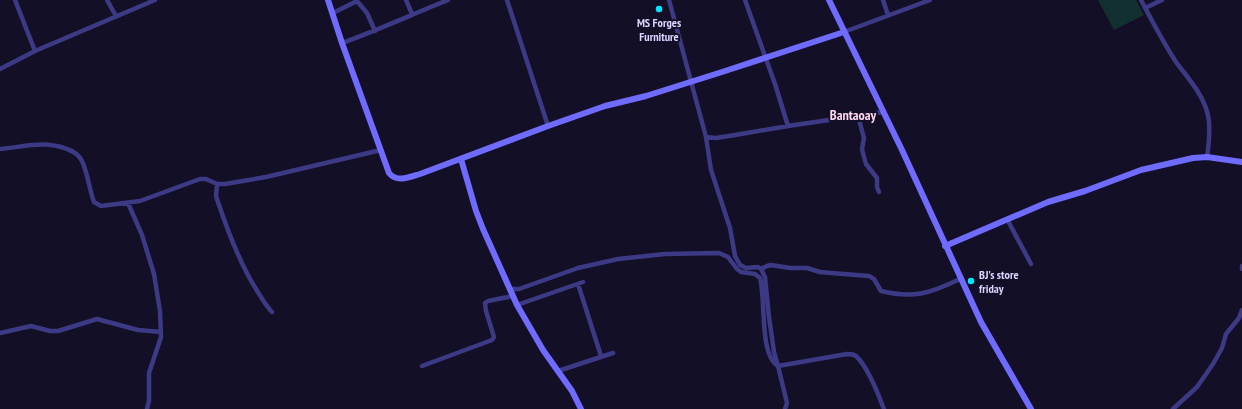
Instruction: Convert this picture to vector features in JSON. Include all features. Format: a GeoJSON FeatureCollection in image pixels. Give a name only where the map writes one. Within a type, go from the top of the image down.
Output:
{"type":"FeatureCollection","features":[{"type":"Feature","properties":{"kind":"street"},"geometry":{"type":"LineString","coordinates":[[15,0],[35,51]]}},
{"type":"Feature","properties":{"kind":"street"},"geometry":{"type":"LineString","coordinates":[[107,0],[116,16]]}},
{"type":"Feature","properties":{"kind":"street"},"geometry":{"type":"LineString","coordinates":[[0,69],[35,51],[155,0]]}},
{"type":"Feature","properties":{"kind":"street"},"geometry":{"type":"LineString","coordinates":[[328,0],[389,173],[396,179],[402,179],[420,174],[605,106],[646,96],[844,32],[930,0]]}},
{"type":"Feature","properties":{"kind":"street"},"geometry":{"type":"LineString","coordinates":[[406,0],[412,14]]}},
{"type":"Feature","properties":{"kind":"street"},"geometry":{"type":"LineString","coordinates":[[342,43],[375,31],[448,0]]}},
{"type":"Feature","properties":{"kind":"street"},"geometry":{"type":"LineString","coordinates":[[508,0],[548,126]]}},
{"type":"Feature","properties":{"kind":"street"},"geometry":{"type":"LineString","coordinates":[[669,0],[706,137],[711,170],[730,228],[737,261],[740,265],[746,268],[755,267],[761,269],[765,277],[774,352],[787,402],[785,409]]}},
{"type":"Feature","properties":{"kind":"street"},"geometry":{"type":"LineString","coordinates":[[745,0],[788,126]]}},
{"type":"Feature","properties":{"kind":"street"},"geometry":{"type":"LineString","coordinates":[[829,0],[981,322],[1031,409]]}},
{"type":"Feature","properties":{"kind":"street"},"geometry":{"type":"LineString","coordinates":[[883,0],[888,15]]}},
{"type":"Feature","properties":{"kind":"street"},"geometry":{"type":"LineString","coordinates":[[1141,0],[1177,64],[1203,100],[1207,110],[1210,126],[1207,157]]}},
{"type":"Feature","properties":{"kind":"street"},"geometry":{"type":"LineString","coordinates":[[1145,8],[1162,0]]}},
{"type":"Feature","properties":{"kind":"street"},"geometry":{"type":"LineString","coordinates":[[333,13],[356,1],[367,13],[375,31]]}},
{"type":"Feature","properties":{"kind":"street"},"geometry":{"type":"LineString","coordinates":[[706,137],[716,138],[883,112]]}},
{"type":"Feature","properties":{"kind":"street"},"geometry":{"type":"LineString","coordinates":[[858,116],[864,138],[862,149],[864,157],[866,164],[876,178],[879,192]]}},
{"type":"Feature","properties":{"kind":"street"},"geometry":{"type":"LineString","coordinates":[[0,149],[34,144],[48,144],[57,145],[72,151],[77,154],[82,161],[94,202],[101,206],[120,202],[128,203],[140,201],[200,179],[206,179],[217,184],[225,184],[266,177],[381,150]]}},
{"type":"Feature","properties":{"kind":"street"},"geometry":{"type":"LineString","coordinates":[[945,246],[1048,202],[1085,191],[1141,170],[1193,158],[1207,157],[1242,162]]}},
{"type":"Feature","properties":{"kind":"street"},"geometry":{"type":"LineString","coordinates":[[461,159],[476,211],[517,305],[543,350],[572,391],[581,409]]}},
{"type":"Feature","properties":{"kind":"street"},"geometry":{"type":"LineString","coordinates":[[217,184],[216,196],[234,247],[247,275],[265,304],[272,312]]}},
{"type":"Feature","properties":{"kind":"street"},"geometry":{"type":"LineString","coordinates":[[128,203],[140,230],[158,291],[161,332],[160,344],[149,373],[149,401],[147,409]]}},
{"type":"Feature","properties":{"kind":"street"},"geometry":{"type":"LineString","coordinates":[[1007,219],[1031,264]]}},
{"type":"Feature","properties":{"kind":"street"},"geometry":{"type":"LineString","coordinates":[[510,289],[519,289],[578,268],[618,259],[665,254],[719,253],[728,257],[741,272],[755,274],[760,278],[766,338],[770,358],[774,363],[778,366],[853,354],[861,362],[872,380],[884,409]]}},
{"type":"Feature","properties":{"kind":"street"},"geometry":{"type":"LineString","coordinates":[[761,269],[771,265],[790,268],[807,268],[820,272],[869,276],[874,279],[880,291],[914,295],[942,287],[960,278]]}},
{"type":"Feature","properties":{"kind":"street"},"geometry":{"type":"LineString","coordinates":[[517,305],[581,283],[601,356]]}},
{"type":"Feature","properties":{"kind":"street"},"geometry":{"type":"LineString","coordinates":[[422,366],[492,340],[494,336],[485,303],[488,301],[513,296]]}},
{"type":"Feature","properties":{"kind":"street"},"geometry":{"type":"LineString","coordinates":[[1174,409],[1197,387],[1213,364],[1222,348],[1226,334],[1239,318],[1242,310]]}},
{"type":"Feature","properties":{"kind":"street"},"geometry":{"type":"LineString","coordinates":[[0,333],[31,326],[50,331],[58,331],[97,318],[138,330],[161,332]]}},
{"type":"Feature","properties":{"kind":"street"},"geometry":{"type":"LineString","coordinates":[[558,371],[613,353]]}},
{"type":"Feature","properties":{"kind":"green space"},"geometry":{"type":"Polygon","coordinates":[[[1098,0],[1136,0],[1144,15],[1114,30],[1098,0]]]}},
{"type":"Feature","properties":{"kind":"place","name":"MS Forges Furniture"},"geometry":{"type":"Point","coordinates":[659,9]}},
{"type":"Feature","properties":{"kind":"place","name":"BJ's store friday"},"geometry":{"type":"Point","coordinates":[971,281]}},
{"type":"Feature","properties":{"kind":"district","name":"Bantaoay"},"geometry":{"type":"Point","coordinates":[853,115]}}]}
